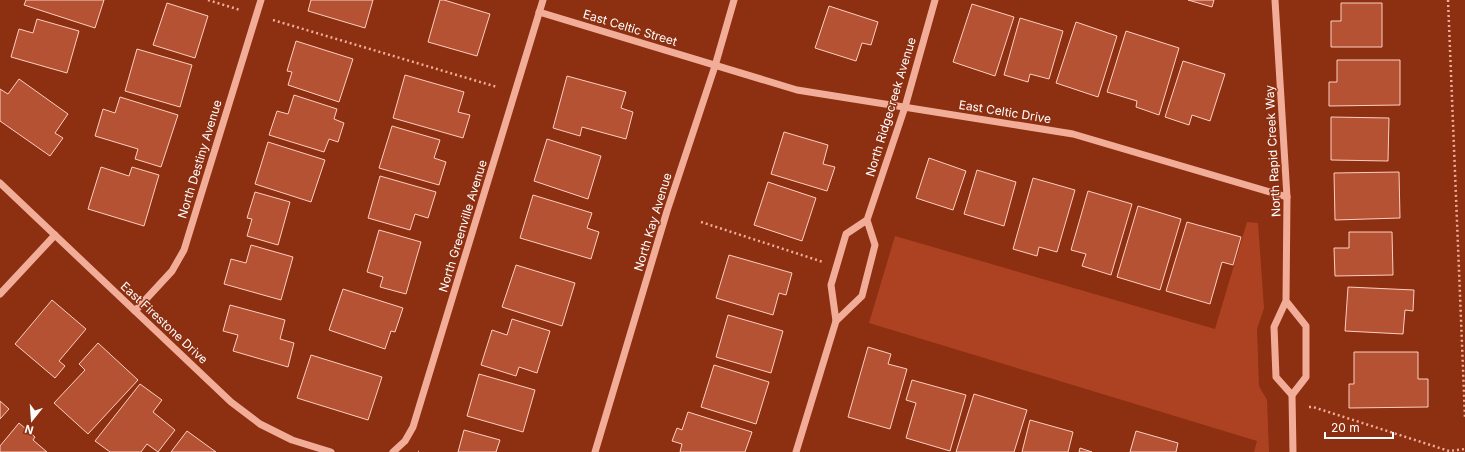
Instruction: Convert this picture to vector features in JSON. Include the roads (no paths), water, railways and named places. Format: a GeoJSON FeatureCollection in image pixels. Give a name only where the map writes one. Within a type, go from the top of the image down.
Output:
{"type":"FeatureCollection","features":[{"type":"Feature","properties":{"kind":"street","name":"North Destiny Avenue"},"geometry":{"type":"LineString","coordinates":[[135,311],[172,271],[184,250],[260,0]]}},
{"type":"Feature","properties":{"kind":"street","name":"North Greenville Avenue"},"geometry":{"type":"LineString","coordinates":[[393,452],[405,441],[413,427],[543,0]]}},
{"type":"Feature","properties":{"kind":"street","name":"North Kay Avenue"},"geometry":{"type":"LineString","coordinates":[[595,452],[667,211],[715,66],[734,0]]}},
{"type":"Feature","properties":{"kind":"street","name":"North Ridgecreek Avenue"},"geometry":{"type":"LineString","coordinates":[[867,220],[905,107],[935,0]]}},
{"type":"Feature","properties":{"kind":"street","name":"North Rapid Creek Way"},"geometry":{"type":"LineString","coordinates":[[1275,0],[1287,197],[1286,301],[1274,327],[1276,376],[1292,395]]}},
{"type":"Feature","properties":{"kind":"street","name":"East Celtic Street"},"geometry":{"type":"LineString","coordinates":[[539,12],[715,66]]}},
{"type":"Feature","properties":{"kind":"street","name":"East Celtic Drive"},"geometry":{"type":"LineString","coordinates":[[715,66],[797,90],[1073,134],[1287,197]]}},
{"type":"Feature","properties":{"kind":"street","name":"East Firestone Drive"},"geometry":{"type":"LineString","coordinates":[[0,182],[231,402],[260,424],[292,440],[331,452]]}},
{"type":"Feature","properties":{"kind":"street"},"geometry":{"type":"LineString","coordinates":[[796,452],[836,321],[831,284],[846,234],[867,220],[875,244],[862,296],[836,321]]}},
{"type":"Feature","properties":{"kind":"street"},"geometry":{"type":"LineString","coordinates":[[0,294],[55,235]]}},
{"type":"Feature","properties":{"kind":"street"},"geometry":{"type":"LineString","coordinates":[[1286,301],[1306,326],[1306,377],[1292,395],[1293,452]]}}]}
